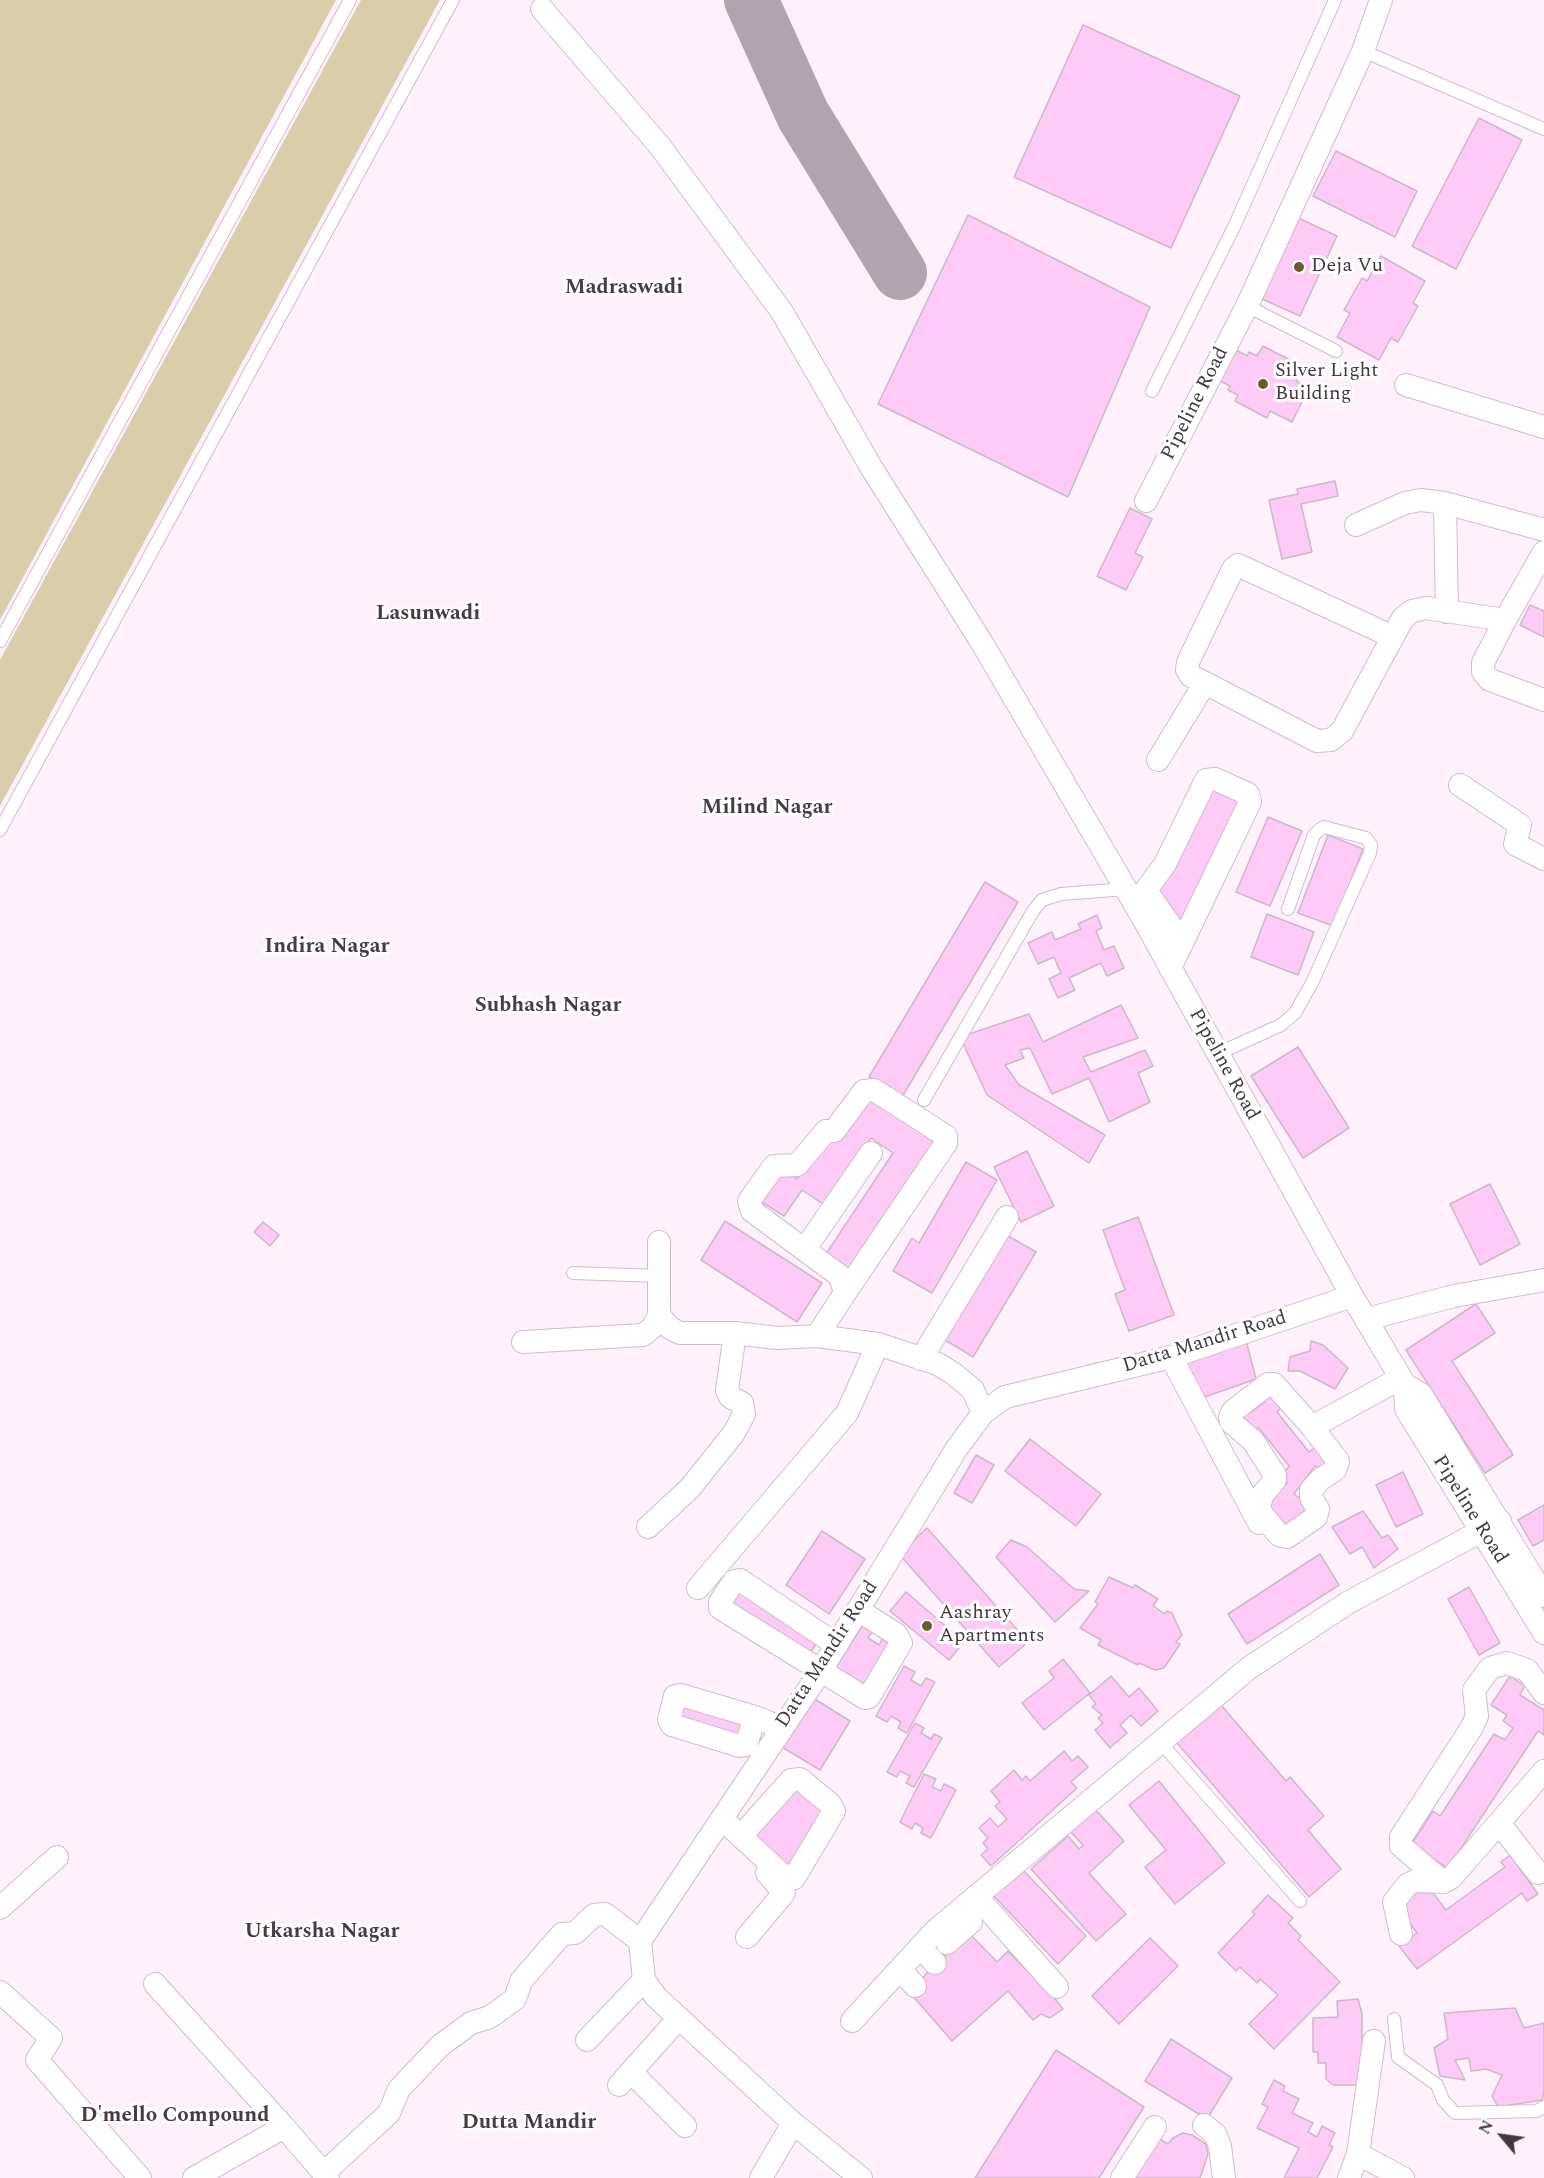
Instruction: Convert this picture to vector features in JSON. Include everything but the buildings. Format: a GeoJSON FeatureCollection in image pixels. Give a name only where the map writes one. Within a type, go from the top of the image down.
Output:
{"type":"FeatureCollection","features":[{"type":"Feature","properties":{"kind":"street","name":"Pipeline Road"},"geometry":{"type":"LineString","coordinates":[[1146,501],[1247,306],[1363,51],[1381,0]]}},
{"type":"Feature","properties":{"kind":"street","name":"Pipeline Road"},"geometry":{"type":"LineString","coordinates":[[542,9],[659,144],[782,312],[871,467],[982,643],[1040,745],[1141,902],[1170,968],[1217,1054],[1352,1296],[1403,1381],[1406,1409],[1544,1596]]}},
{"type":"Feature","properties":{"kind":"street"},"geometry":{"type":"LineString","coordinates":[[1406,385],[1544,427]]}},
{"type":"Feature","properties":{"kind":"street"},"geometry":{"type":"LineString","coordinates":[[1356,525],[1405,503],[1421,501],[1445,503],[1544,530]]}},
{"type":"Feature","properties":{"kind":"street"},"geometry":{"type":"LineString","coordinates":[[1445,503],[1446,612]]}},
{"type":"Feature","properties":{"kind":"street"},"geometry":{"type":"LineString","coordinates":[[1544,552],[1505,620],[1483,663],[1482,672],[1490,680],[1544,700]]}},
{"type":"Feature","properties":{"kind":"street"},"geometry":{"type":"LineString","coordinates":[[1393,637],[1238,566],[1233,569],[1188,662],[1187,670],[1191,676],[1317,741],[1330,740],[1342,731],[1393,637],[1403,618],[1412,611],[1426,608],[1505,620]]}},
{"type":"Feature","properties":{"kind":"street"},"geometry":{"type":"LineString","coordinates":[[1158,760],[1205,683]]}},
{"type":"Feature","properties":{"kind":"street"},"geometry":{"type":"LineString","coordinates":[[1170,968],[1250,802],[1248,794],[1215,779],[1206,780],[1165,864],[1141,902],[1182,942]]}},
{"type":"Feature","properties":{"kind":"street"},"geometry":{"type":"LineString","coordinates":[[1460,785],[1520,825],[1515,844],[1544,859]]}},
{"type":"Feature","properties":{"kind":"street"},"geometry":{"type":"LineString","coordinates":[[817,1336],[946,1143],[946,1136],[874,1090],[864,1091],[834,1131],[826,1131],[797,1165],[774,1166],[749,1201],[752,1211],[840,1276],[845,1293]]}},
{"type":"Feature","properties":{"kind":"street"},"geometry":{"type":"LineString","coordinates":[[805,1250],[871,1153]]}},
{"type":"Feature","properties":{"kind":"street"},"geometry":{"type":"LineString","coordinates":[[921,1359],[1007,1217]]}},
{"type":"Feature","properties":{"kind":"street"},"geometry":{"type":"LineString","coordinates":[[523,1342],[643,1335],[653,1327],[658,1315],[659,1242]]}},
{"type":"Feature","properties":{"kind":"street"},"geometry":{"type":"LineString","coordinates":[[1367,1319],[1454,1296],[1544,1280]]}},
{"type":"Feature","properties":{"kind":"street","name":"Datta Mandir Road"},"geometry":{"type":"LineString","coordinates":[[640,1941],[782,1728],[813,1667],[830,1640],[858,1610],[957,1448],[983,1413],[1005,1397],[1171,1358],[1352,1296]]}},
{"type":"Feature","properties":{"kind":"street"},"geometry":{"type":"LineString","coordinates":[[658,1315],[670,1328],[680,1333],[735,1333],[777,1338],[817,1336],[878,1344],[921,1359],[954,1374],[973,1390],[983,1413]]}},
{"type":"Feature","properties":{"kind":"street"},"geometry":{"type":"LineString","coordinates":[[648,1527],[690,1488],[734,1432],[744,1414],[742,1403],[730,1397],[727,1390],[735,1333]]}},
{"type":"Feature","properties":{"kind":"street"},"geometry":{"type":"LineString","coordinates":[[698,1588],[847,1413],[878,1344]]}},
{"type":"Feature","properties":{"kind":"street"},"geometry":{"type":"LineString","coordinates":[[1171,1358],[1270,1544]]}},
{"type":"Feature","properties":{"kind":"street"},"geometry":{"type":"LineString","coordinates":[[1312,1427],[1403,1381]]}},
{"type":"Feature","properties":{"kind":"street"},"geometry":{"type":"LineString","coordinates":[[1268,1384],[1274,1384],[1312,1427],[1338,1461],[1335,1470],[1321,1479],[1311,1490],[1311,1498],[1318,1509],[1316,1517],[1287,1537],[1279,1535],[1258,1509],[1263,1494],[1275,1480],[1275,1475],[1253,1441],[1231,1422],[1230,1417],[1233,1411],[1268,1384]]}},
{"type":"Feature","properties":{"kind":"street","name":"Pipeline Road"},"geometry":{"type":"LineString","coordinates":[[1491,1526],[1544,1633]]}},
{"type":"Feature","properties":{"kind":"street"},"geometry":{"type":"LineString","coordinates":[[852,2021],[907,1978],[971,1913],[1161,1743],[1249,1668],[1349,1602],[1491,1526]]}},
{"type":"Feature","properties":{"kind":"street"},"geometry":{"type":"LineString","coordinates":[[830,1640],[740,1580],[734,1581],[720,1602],[720,1608],[865,1698],[869,1697],[901,1643],[896,1634],[858,1610]]}},
{"type":"Feature","properties":{"kind":"street"},"geometry":{"type":"LineString","coordinates":[[1443,1882],[1401,1846],[1401,1837],[1472,1727],[1477,1716],[1474,1690],[1491,1668],[1514,1664],[1527,1670],[1540,1681]]}},
{"type":"Feature","properties":{"kind":"street"},"geometry":{"type":"LineString","coordinates":[[755,1717],[782,1728]]}},
{"type":"Feature","properties":{"kind":"street"},"geometry":{"type":"LineString","coordinates":[[1401,1934],[1394,1902],[1407,1885],[1415,1881],[1443,1882],[1451,1878],[1544,1771]]}},
{"type":"Feature","properties":{"kind":"street"},"geometry":{"type":"LineString","coordinates":[[720,1823],[741,1836]]}},
{"type":"Feature","properties":{"kind":"street"},"geometry":{"type":"LineString","coordinates":[[720,1823],[781,1887],[784,1893],[747,1937]]}},
{"type":"Feature","properties":{"kind":"street"},"geometry":{"type":"LineString","coordinates":[[1499,1823],[1538,1873]]}},
{"type":"Feature","properties":{"kind":"street"},"geometry":{"type":"LineString","coordinates":[[0,1908],[57,1857]]}},
{"type":"Feature","properties":{"kind":"street"},"geometry":{"type":"LineString","coordinates":[[971,1913],[1058,1988]]}},
{"type":"Feature","properties":{"kind":"street"},"geometry":{"type":"LineString","coordinates":[[155,1984],[326,2176],[389,2113],[399,2089],[441,2045],[471,2023],[490,2017],[514,1999],[521,1981],[562,1934],[575,1933],[594,1916],[605,1914],[640,1941],[644,1980],[656,1997],[854,2176]]}},
{"type":"Feature","properties":{"kind":"street"},"geometry":{"type":"LineString","coordinates":[[587,2040],[644,1980]]}},
{"type":"Feature","properties":{"kind":"street"},"geometry":{"type":"LineString","coordinates":[[0,1992],[51,2038],[37,2060],[140,2178]]}},
{"type":"Feature","properties":{"kind":"street"},"geometry":{"type":"LineString","coordinates":[[679,2018],[625,2078],[686,2126]]}},
{"type":"Feature","properties":{"kind":"street"},"geometry":{"type":"LineString","coordinates":[[1349,2178],[1359,2154],[1374,2041]]}},
{"type":"Feature","properties":{"kind":"street"},"geometry":{"type":"LineString","coordinates":[[761,2178],[793,2122]]}},
{"type":"Feature","properties":{"kind":"street"},"geometry":{"type":"LineString","coordinates":[[1204,2125],[1215,2134],[1220,2146],[1224,2178]]}},
{"type":"Feature","properties":{"kind":"street"},"geometry":{"type":"LineString","coordinates":[[194,2178],[284,2127]]}},
{"type":"Feature","properties":{"kind":"street"},"geometry":{"type":"LineString","coordinates":[[1122,2178],[1155,2127]]}},
{"type":"Feature","properties":{"kind":"street"},"geometry":{"type":"LineString","coordinates":[[1359,2154],[1403,2178]]}},
{"type":"Feature","properties":{"kind":"lane"},"geometry":{"type":"LineString","coordinates":[[0,641],[350,0]]}},
{"type":"Feature","properties":{"kind":"lane"},"geometry":{"type":"LineString","coordinates":[[0,830],[453,0]]}},
{"type":"Feature","properties":{"kind":"lane"},"geometry":{"type":"LineString","coordinates":[[1152,391],[1234,227],[1335,0]]}},
{"type":"Feature","properties":{"kind":"lane"},"geometry":{"type":"LineString","coordinates":[[1363,51],[1544,129]]}},
{"type":"Feature","properties":{"kind":"lane"},"geometry":{"type":"LineString","coordinates":[[1247,306],[1336,351]]}},
{"type":"Feature","properties":{"kind":"lane"},"geometry":{"type":"LineString","coordinates":[[1217,1054],[1281,1025],[1295,1013],[1317,974],[1370,853],[1371,845],[1366,838],[1324,827],[1314,834],[1288,909]]}},
{"type":"Feature","properties":{"kind":"lane"},"geometry":{"type":"LineString","coordinates":[[924,1100],[1033,911],[1042,900],[1061,894],[1141,902]]}},
{"type":"Feature","properties":{"kind":"lane"},"geometry":{"type":"LineString","coordinates":[[573,1273],[659,1276]]}},
{"type":"Feature","properties":{"kind":"lane"},"geometry":{"type":"LineString","coordinates":[[1161,1743],[1300,1901]]}},
{"type":"Feature","properties":{"kind":"lane"},"geometry":{"type":"LineString","coordinates":[[1394,2019],[1398,2057],[1437,2085],[1443,2100],[1455,2113],[1537,2111],[1544,2107]]}},
{"type":"Feature","properties":{"kind":"shaded area"},"geometry":{"type":"Polygon","coordinates":[[[0,0],[336,0],[0,620],[0,0]]]}},
{"type":"Feature","properties":{"kind":"shaded area"},"geometry":{"type":"Polygon","coordinates":[[[361,0],[440,0],[0,806],[0,660],[361,0]]]}},
{"type":"Feature","properties":{"kind":"taxiway"},"geometry":{"type":"LineString","coordinates":[[751,0],[803,115],[900,273]]}},
{"type":"Feature","properties":{"kind":"place","name":"Deja Vu"},"geometry":{"type":"Point","coordinates":[1299,267]}},
{"type":"Feature","properties":{"kind":"place","name":"Silver Light Building"},"geometry":{"type":"Point","coordinates":[1263,384]}},
{"type":"Feature","properties":{"kind":"place","name":"Aashray Apartments"},"geometry":{"type":"Point","coordinates":[927,1626]}},
{"type":"Feature","properties":{"kind":"district","name":"Madraswadi"},"geometry":{"type":"Point","coordinates":[624,289]}},
{"type":"Feature","properties":{"kind":"district","name":"Lasunwadi"},"geometry":{"type":"Point","coordinates":[428,615]}},
{"type":"Feature","properties":{"kind":"district","name":"Milind Nagar"},"geometry":{"type":"Point","coordinates":[767,809]}},
{"type":"Feature","properties":{"kind":"district","name":"Indira Nagar"},"geometry":{"type":"Point","coordinates":[327,948]}},
{"type":"Feature","properties":{"kind":"district","name":"Subhash Nagar"},"geometry":{"type":"Point","coordinates":[548,1007]}},
{"type":"Feature","properties":{"kind":"district","name":"Utkarsha Nagar"},"geometry":{"type":"Point","coordinates":[322,1933]}},
{"type":"Feature","properties":{"kind":"district","name":"D'mello Compound"},"geometry":{"type":"Point","coordinates":[175,2117]}},
{"type":"Feature","properties":{"kind":"district","name":"Dutta Mandir"},"geometry":{"type":"Point","coordinates":[529,2124]}}]}
